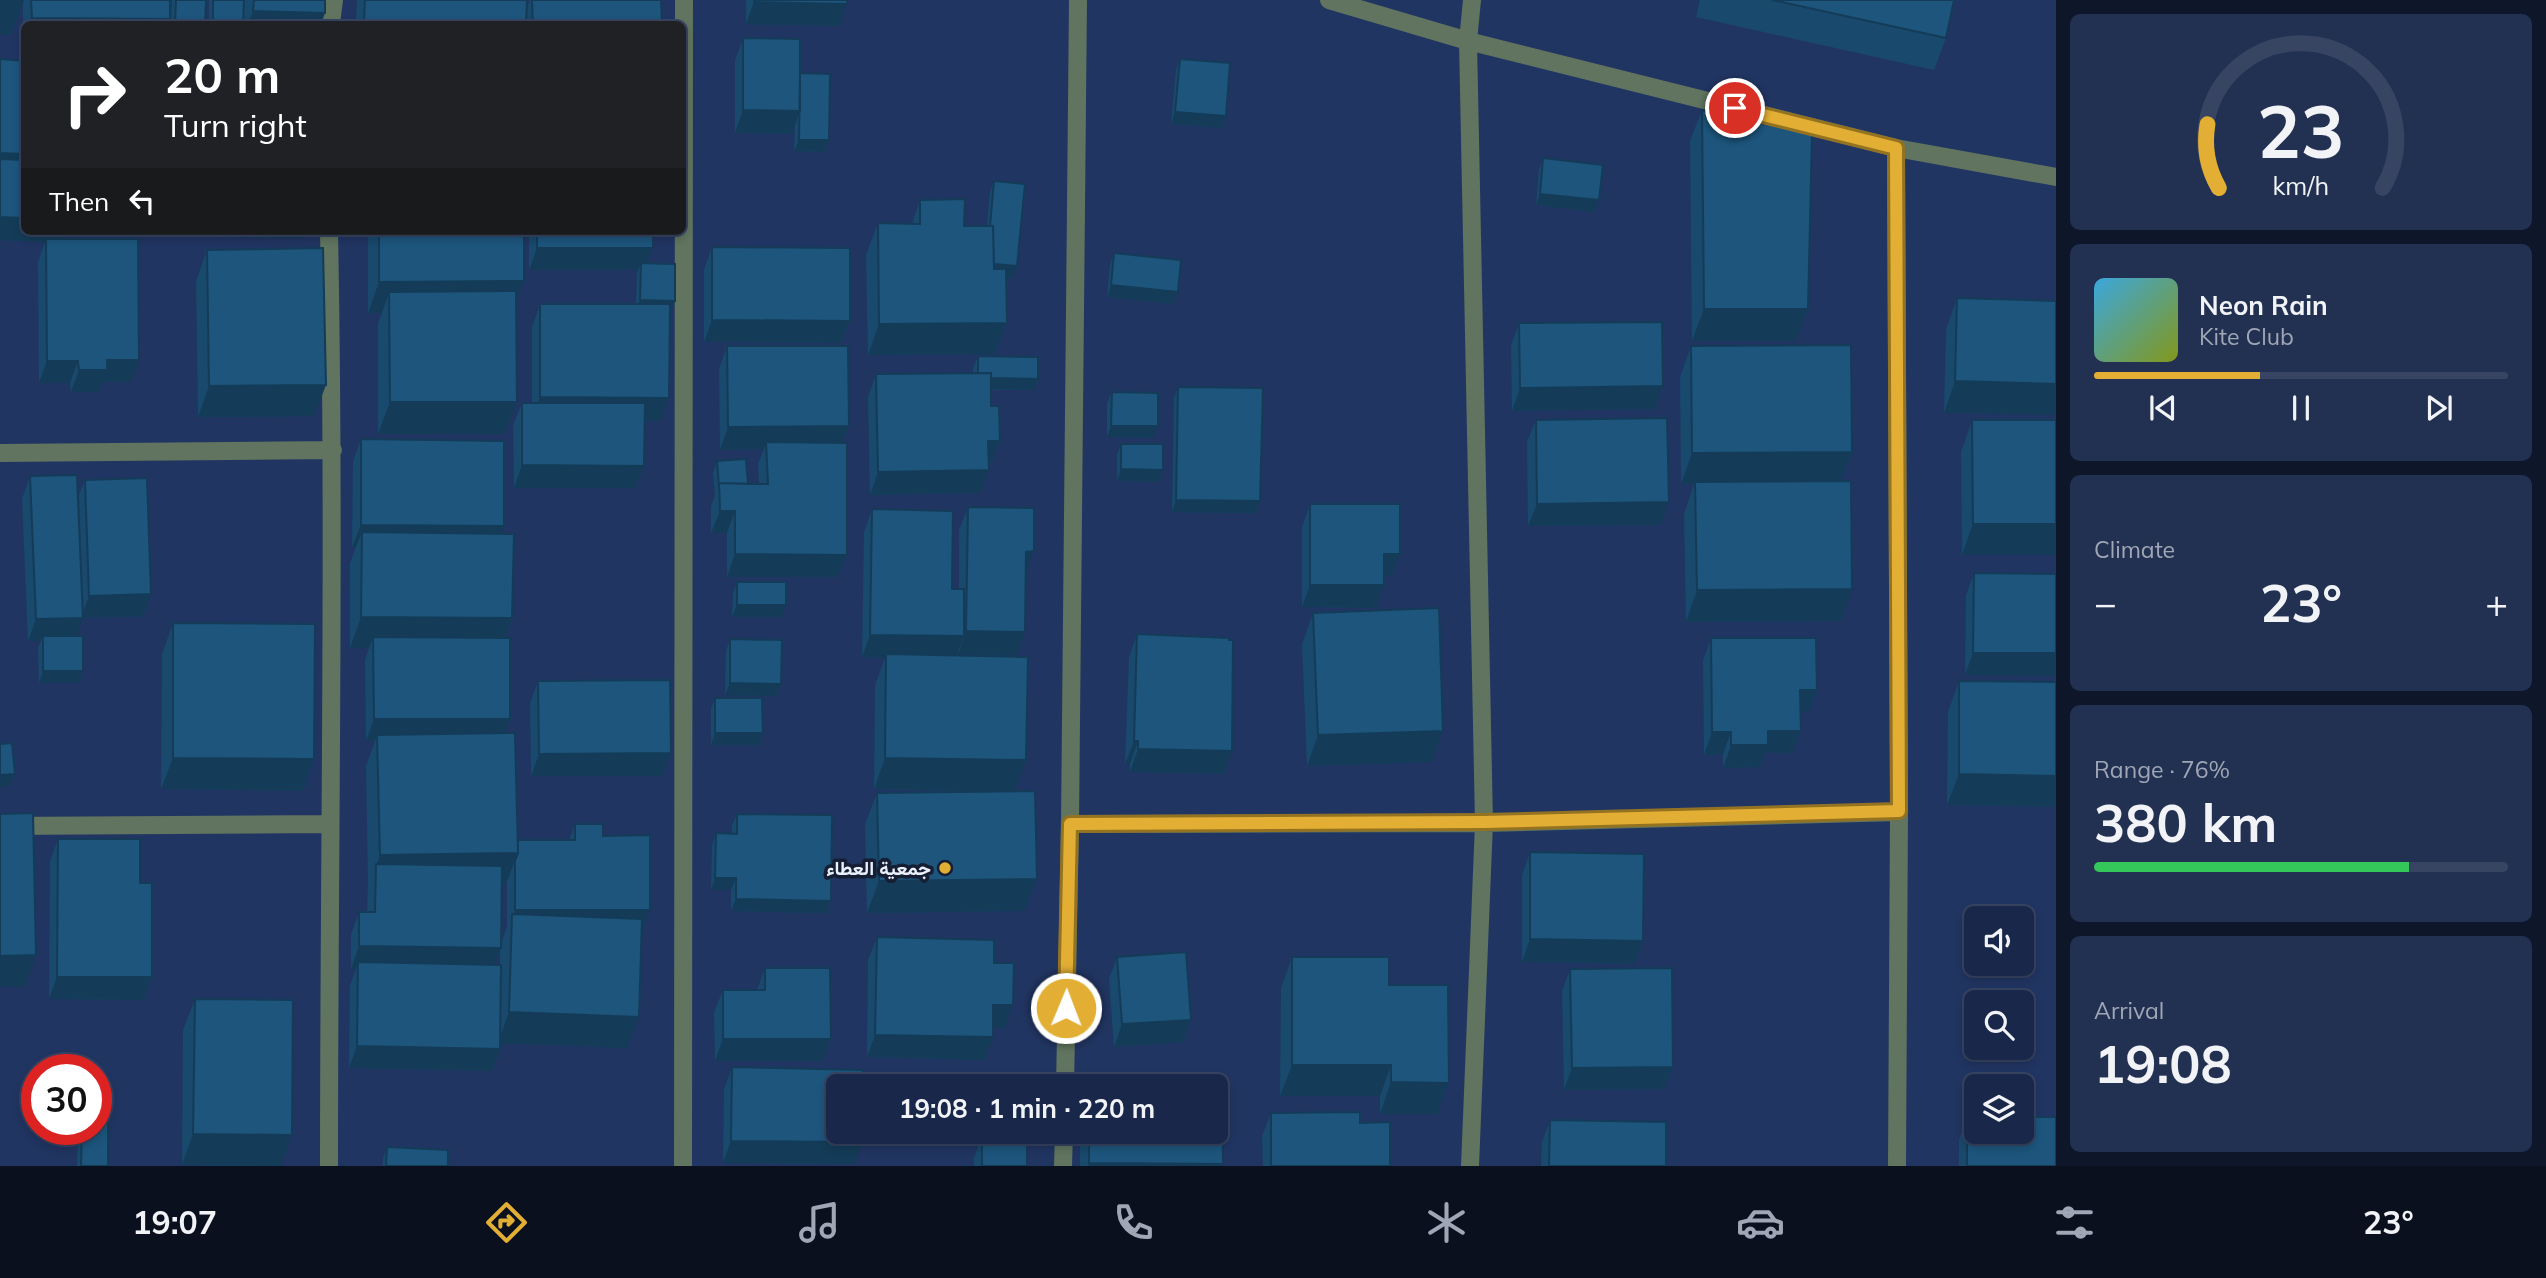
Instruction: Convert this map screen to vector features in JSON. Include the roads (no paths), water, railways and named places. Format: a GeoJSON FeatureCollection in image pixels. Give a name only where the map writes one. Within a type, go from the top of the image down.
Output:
{"type":"FeatureCollection","features":[{"type":"Feature","properties":{"kind":"street"},"geometry":{"type":"LineString","coordinates":[[331,21],[334,0]]}},
{"type":"Feature","properties":{"kind":"street"},"geometry":{"type":"LineString","coordinates":[[684,0],[684,21]]}},
{"type":"Feature","properties":{"kind":"street"},"geometry":{"type":"LineString","coordinates":[[1065,1074],[1078,0]]}},
{"type":"Feature","properties":{"kind":"street"},"geometry":{"type":"LineString","coordinates":[[1328,0],[1468,40],[1896,148],[2056,177]]}},
{"type":"Feature","properties":{"kind":"street"},"geometry":{"type":"LineString","coordinates":[[1469,1166],[1484,822],[1468,40],[1472,0]]}},
{"type":"Feature","properties":{"kind":"street"},"geometry":{"type":"LineString","coordinates":[[1896,148],[1899,811],[1897,1166]]}},
{"type":"Feature","properties":{"kind":"street"},"geometry":{"type":"LineString","coordinates":[[329,1166],[333,450],[330,235]]}},
{"type":"Feature","properties":{"kind":"street"},"geometry":{"type":"LineString","coordinates":[[683,1166],[684,235]]}},
{"type":"Feature","properties":{"kind":"street"},"geometry":{"type":"LineString","coordinates":[[0,453],[333,450]]}},
{"type":"Feature","properties":{"kind":"street"},"geometry":{"type":"LineString","coordinates":[[1070,824],[1484,822],[1899,811]]}},
{"type":"Feature","properties":{"kind":"street"},"geometry":{"type":"LineString","coordinates":[[0,826],[329,824]]}},
{"type":"Feature","properties":{"kind":"street"},"geometry":{"type":"LineString","coordinates":[[1063,1166],[1064,1144]]}},
{"type":"Feature","properties":{"kind":"place","name":"جمعية العطاء"},"geometry":{"type":"Point","coordinates":[945,868]}}]}
